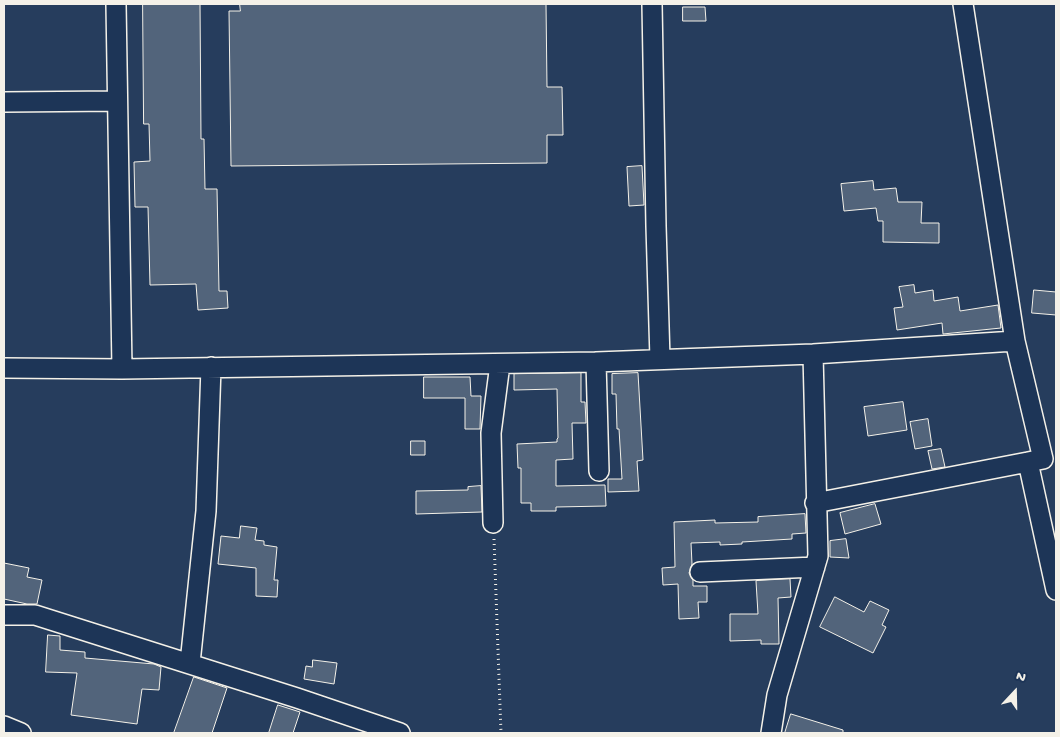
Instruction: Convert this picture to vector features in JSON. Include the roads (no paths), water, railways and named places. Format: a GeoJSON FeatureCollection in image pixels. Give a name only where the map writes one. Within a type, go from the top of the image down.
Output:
{"type":"FeatureCollection","features":[{"type":"Feature","properties":{"kind":"street"},"geometry":{"type":"LineString","coordinates":[[116,4],[122,369]]}},
{"type":"Feature","properties":{"kind":"street"},"geometry":{"type":"LineString","coordinates":[[652,4],[660,360]]}},
{"type":"Feature","properties":{"kind":"street"},"geometry":{"type":"LineString","coordinates":[[964,4],[1015,341],[1042,459],[1056,590]]}},
{"type":"Feature","properties":{"kind":"street"},"geometry":{"type":"LineString","coordinates":[[4,102],[117,101]]}},
{"type":"Feature","properties":{"kind":"street"},"geometry":{"type":"LineString","coordinates":[[4,368],[122,369],[596,362],[812,354],[1015,341]]}},
{"type":"Feature","properties":{"kind":"street"},"geometry":{"type":"LineString","coordinates":[[771,733],[777,695],[818,556],[812,354]]}},
{"type":"Feature","properties":{"kind":"street"},"geometry":{"type":"LineString","coordinates":[[596,362],[599,471]]}},
{"type":"Feature","properties":{"kind":"street"},"geometry":{"type":"LineString","coordinates":[[493,523],[491,433],[500,364]]}},
{"type":"Feature","properties":{"kind":"street"},"geometry":{"type":"LineString","coordinates":[[190,664],[206,511],[211,367]]}},
{"type":"Feature","properties":{"kind":"street"},"geometry":{"type":"LineString","coordinates":[[815,503],[1042,459]]}},
{"type":"Feature","properties":{"kind":"street"},"geometry":{"type":"LineString","coordinates":[[700,572],[815,567]]}},
{"type":"Feature","properties":{"kind":"street"},"geometry":{"type":"LineString","coordinates":[[4,615],[35,615],[400,733]]}},
{"type":"Feature","properties":{"kind":"street"},"geometry":{"type":"LineString","coordinates":[[4,726],[20,733]]}}]}
